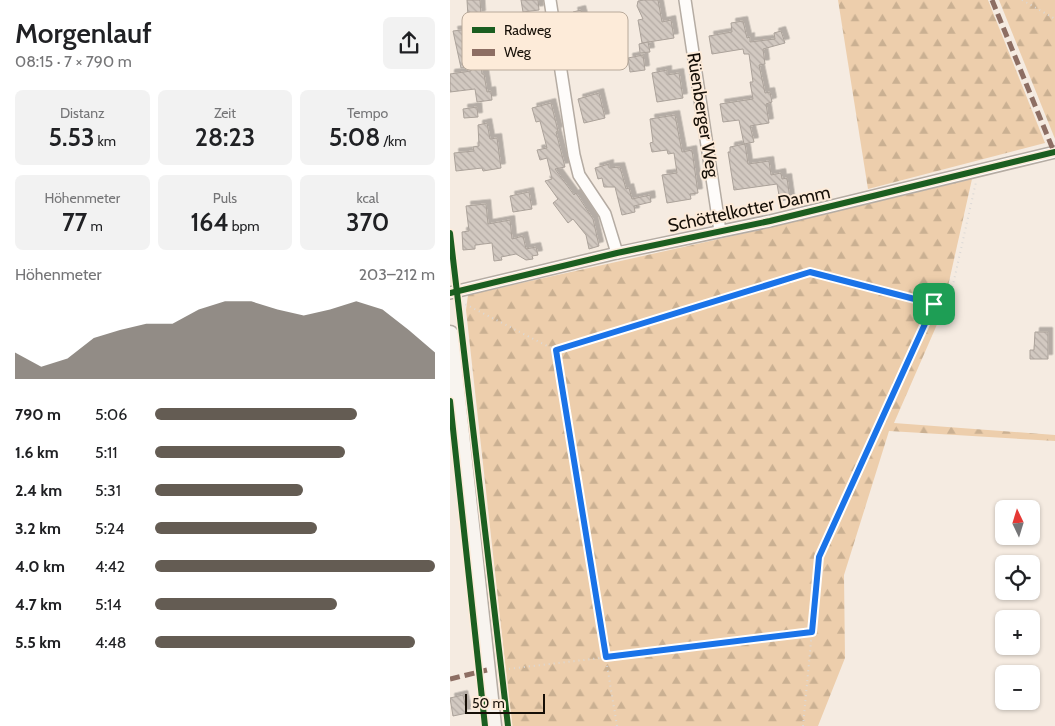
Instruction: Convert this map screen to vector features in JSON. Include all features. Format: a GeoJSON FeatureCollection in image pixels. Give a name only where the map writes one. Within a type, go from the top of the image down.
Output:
{"type":"FeatureCollection","features":[{"type":"Feature","properties":{"kind":"street","name":"Rüenberger Weg"},"geometry":{"type":"LineString","coordinates":[[685,0],[720,231]]}},
{"type":"Feature","properties":{"kind":"street"},"geometry":{"type":"LineString","coordinates":[[561,70],[574,155],[579,175],[605,214],[617,253]]}},
{"type":"Feature","properties":{"kind":"street","name":"Schöttelkotter Damm"},"geometry":{"type":"LineString","coordinates":[[454,297],[617,253],[770,221],[1055,152]]}},
{"type":"Feature","properties":{"kind":"street"},"geometry":{"type":"LineString","coordinates":[[450,334],[493,726]]}},
{"type":"Feature","properties":{"kind":"path"},"geometry":{"type":"LineString","coordinates":[[1022,0],[1055,20]]}},
{"type":"Feature","properties":{"kind":"path"},"geometry":{"type":"LineString","coordinates":[[454,297],[556,350],[810,272],[948,307],[979,170]]}},
{"type":"Feature","properties":{"kind":"path"},"geometry":{"type":"LineString","coordinates":[[802,726],[819,557],[934,304]]}},
{"type":"Feature","properties":{"kind":"path"},"geometry":{"type":"LineString","coordinates":[[556,350],[617,726]]}},
{"type":"Feature","properties":{"kind":"path"},"geometry":{"type":"LineString","coordinates":[[487,670],[503,670],[812,632]]}},
{"type":"Feature","properties":{"kind":"green space"},"geometry":{"type":"Polygon","coordinates":[[[838,0],[988,0],[1045,143],[868,189],[838,0]]]}},
{"type":"Feature","properties":{"kind":"green space"},"geometry":{"type":"Polygon","coordinates":[[[999,0],[1055,0],[1055,139],[999,0]]]}},
{"type":"Feature","properties":{"kind":"green space"},"geometry":{"type":"Polygon","coordinates":[[[972,179],[942,313],[894,423],[1055,435],[1055,441],[889,431],[844,575],[845,658],[818,726],[512,726],[466,310],[468,295],[764,229],[972,179]]]}},
{"type":"Feature","properties":{"kind":"building"},"geometry":{"type":"Polygon","coordinates":[[[467,0],[480,0],[481,12],[468,12],[467,0]]]}},
{"type":"Feature","properties":{"kind":"building"},"geometry":{"type":"Polygon","coordinates":[[[521,0],[538,0],[539,10],[523,12],[521,0]]]}},
{"type":"Feature","properties":{"kind":"building"},"geometry":{"type":"Polygon","coordinates":[[[658,0],[662,22],[671,20],[674,38],[642,43],[638,20],[643,19],[637,6],[638,1],[658,0]]]}},
{"type":"Feature","properties":{"kind":"building"},"geometry":{"type":"Polygon","coordinates":[[[743,21],[747,38],[750,37],[750,42],[775,39],[774,33],[781,31],[785,43],[763,49],[765,64],[759,65],[765,93],[770,92],[772,102],[766,104],[769,123],[750,126],[754,142],[744,144],[739,120],[723,122],[720,104],[753,99],[750,82],[753,82],[749,54],[744,54],[743,49],[712,54],[709,36],[732,32],[731,23],[743,21]]]}},
{"type":"Feature","properties":{"kind":"building"},"geometry":{"type":"Polygon","coordinates":[[[462,30],[462,68],[461,68],[453,31],[462,30]]]}},
{"type":"Feature","properties":{"kind":"building"},"geometry":{"type":"Polygon","coordinates":[[[648,42],[650,52],[640,53],[639,44],[648,42]]]}},
{"type":"Feature","properties":{"kind":"building"},"geometry":{"type":"Polygon","coordinates":[[[643,55],[645,70],[630,72],[628,58],[643,55]]]}},
{"type":"Feature","properties":{"kind":"building"},"geometry":{"type":"Polygon","coordinates":[[[482,70],[487,92],[491,91],[492,100],[477,102],[475,89],[450,92],[450,74],[482,70]]]}},
{"type":"Feature","properties":{"kind":"building"},"geometry":{"type":"Polygon","coordinates":[[[667,70],[667,75],[679,73],[683,98],[657,102],[652,73],[667,70]]]}},
{"type":"Feature","properties":{"kind":"building"},"geometry":{"type":"Polygon","coordinates":[[[599,93],[605,118],[584,123],[578,99],[599,93]]]}},
{"type":"Feature","properties":{"kind":"building"},"geometry":{"type":"Polygon","coordinates":[[[551,103],[565,167],[555,169],[574,195],[576,193],[593,219],[599,246],[589,249],[586,235],[573,219],[568,223],[553,203],[558,199],[545,181],[552,179],[547,158],[540,160],[537,150],[547,148],[540,121],[536,122],[532,108],[551,103]]]}},
{"type":"Feature","properties":{"kind":"building"},"geometry":{"type":"Polygon","coordinates":[[[477,107],[478,117],[464,118],[463,109],[477,107]]]}},
{"type":"Feature","properties":{"kind":"building"},"geometry":{"type":"Polygon","coordinates":[[[675,115],[682,152],[692,150],[698,193],[690,194],[691,199],[667,203],[662,175],[677,173],[674,153],[668,154],[667,150],[652,152],[650,143],[653,142],[650,119],[675,115]]]}},
{"type":"Feature","properties":{"kind":"building"},"geometry":{"type":"Polygon","coordinates":[[[487,123],[490,139],[497,138],[501,168],[483,171],[482,168],[456,171],[454,153],[474,151],[473,147],[479,146],[478,125],[487,123]]]}},
{"type":"Feature","properties":{"kind":"building"},"geometry":{"type":"Polygon","coordinates":[[[745,144],[748,164],[769,161],[771,175],[781,173],[782,179],[787,178],[790,199],[780,201],[777,184],[734,190],[728,152],[730,152],[730,147],[745,144]]]}},
{"type":"Feature","properties":{"kind":"building"},"geometry":{"type":"Polygon","coordinates":[[[609,164],[609,168],[620,167],[626,189],[629,188],[632,199],[650,195],[651,202],[634,206],[635,212],[622,215],[615,187],[604,187],[602,178],[598,179],[595,168],[609,164]]]}},
{"type":"Feature","properties":{"kind":"building"},"geometry":{"type":"Polygon","coordinates":[[[529,192],[532,209],[513,212],[510,196],[529,192]]]}},
{"type":"Feature","properties":{"kind":"building"},"geometry":{"type":"Polygon","coordinates":[[[486,204],[488,224],[510,220],[512,239],[523,236],[526,249],[536,247],[538,255],[532,256],[533,259],[526,260],[516,254],[501,257],[502,260],[494,261],[492,243],[475,245],[475,249],[463,250],[462,232],[469,231],[466,206],[486,204]]]}},
{"type":"Feature","properties":{"kind":"building"},"geometry":{"type":"Polygon","coordinates":[[[1035,332],[1048,332],[1048,359],[1030,359],[1030,350],[1034,350],[1035,332]]]}},
{"type":"Feature","properties":{"kind":"building"},"geometry":{"type":"Polygon","coordinates":[[[463,695],[467,713],[453,716],[450,698],[463,695]]]}},
{"type":"Feature","properties":{"kind":"marked path"},"geometry":{"type":"LineString","coordinates":[[992,0],[1054,152]]}},
{"type":"Feature","properties":{"kind":"marked path"},"geometry":{"type":"LineString","coordinates":[[450,679],[487,670]]}},
{"type":"Feature","properties":{"kind":"cycle path"},"geometry":{"type":"LineString","coordinates":[[450,293],[617,253],[770,221],[1055,152]]}},
{"type":"Feature","properties":{"kind":"cycle path"},"geometry":{"type":"LineString","coordinates":[[450,233],[508,726]]}},
{"type":"Feature","properties":{"kind":"cycle path"},"geometry":{"type":"LineString","coordinates":[[450,401],[485,726]]}},
{"type":"Feature","properties":{"kind":"route"},"geometry":{"type":"LineString","coordinates":[[810,272],[934,304],[819,557],[812,632],[606,657],[556,350],[810,272]]}}]}
